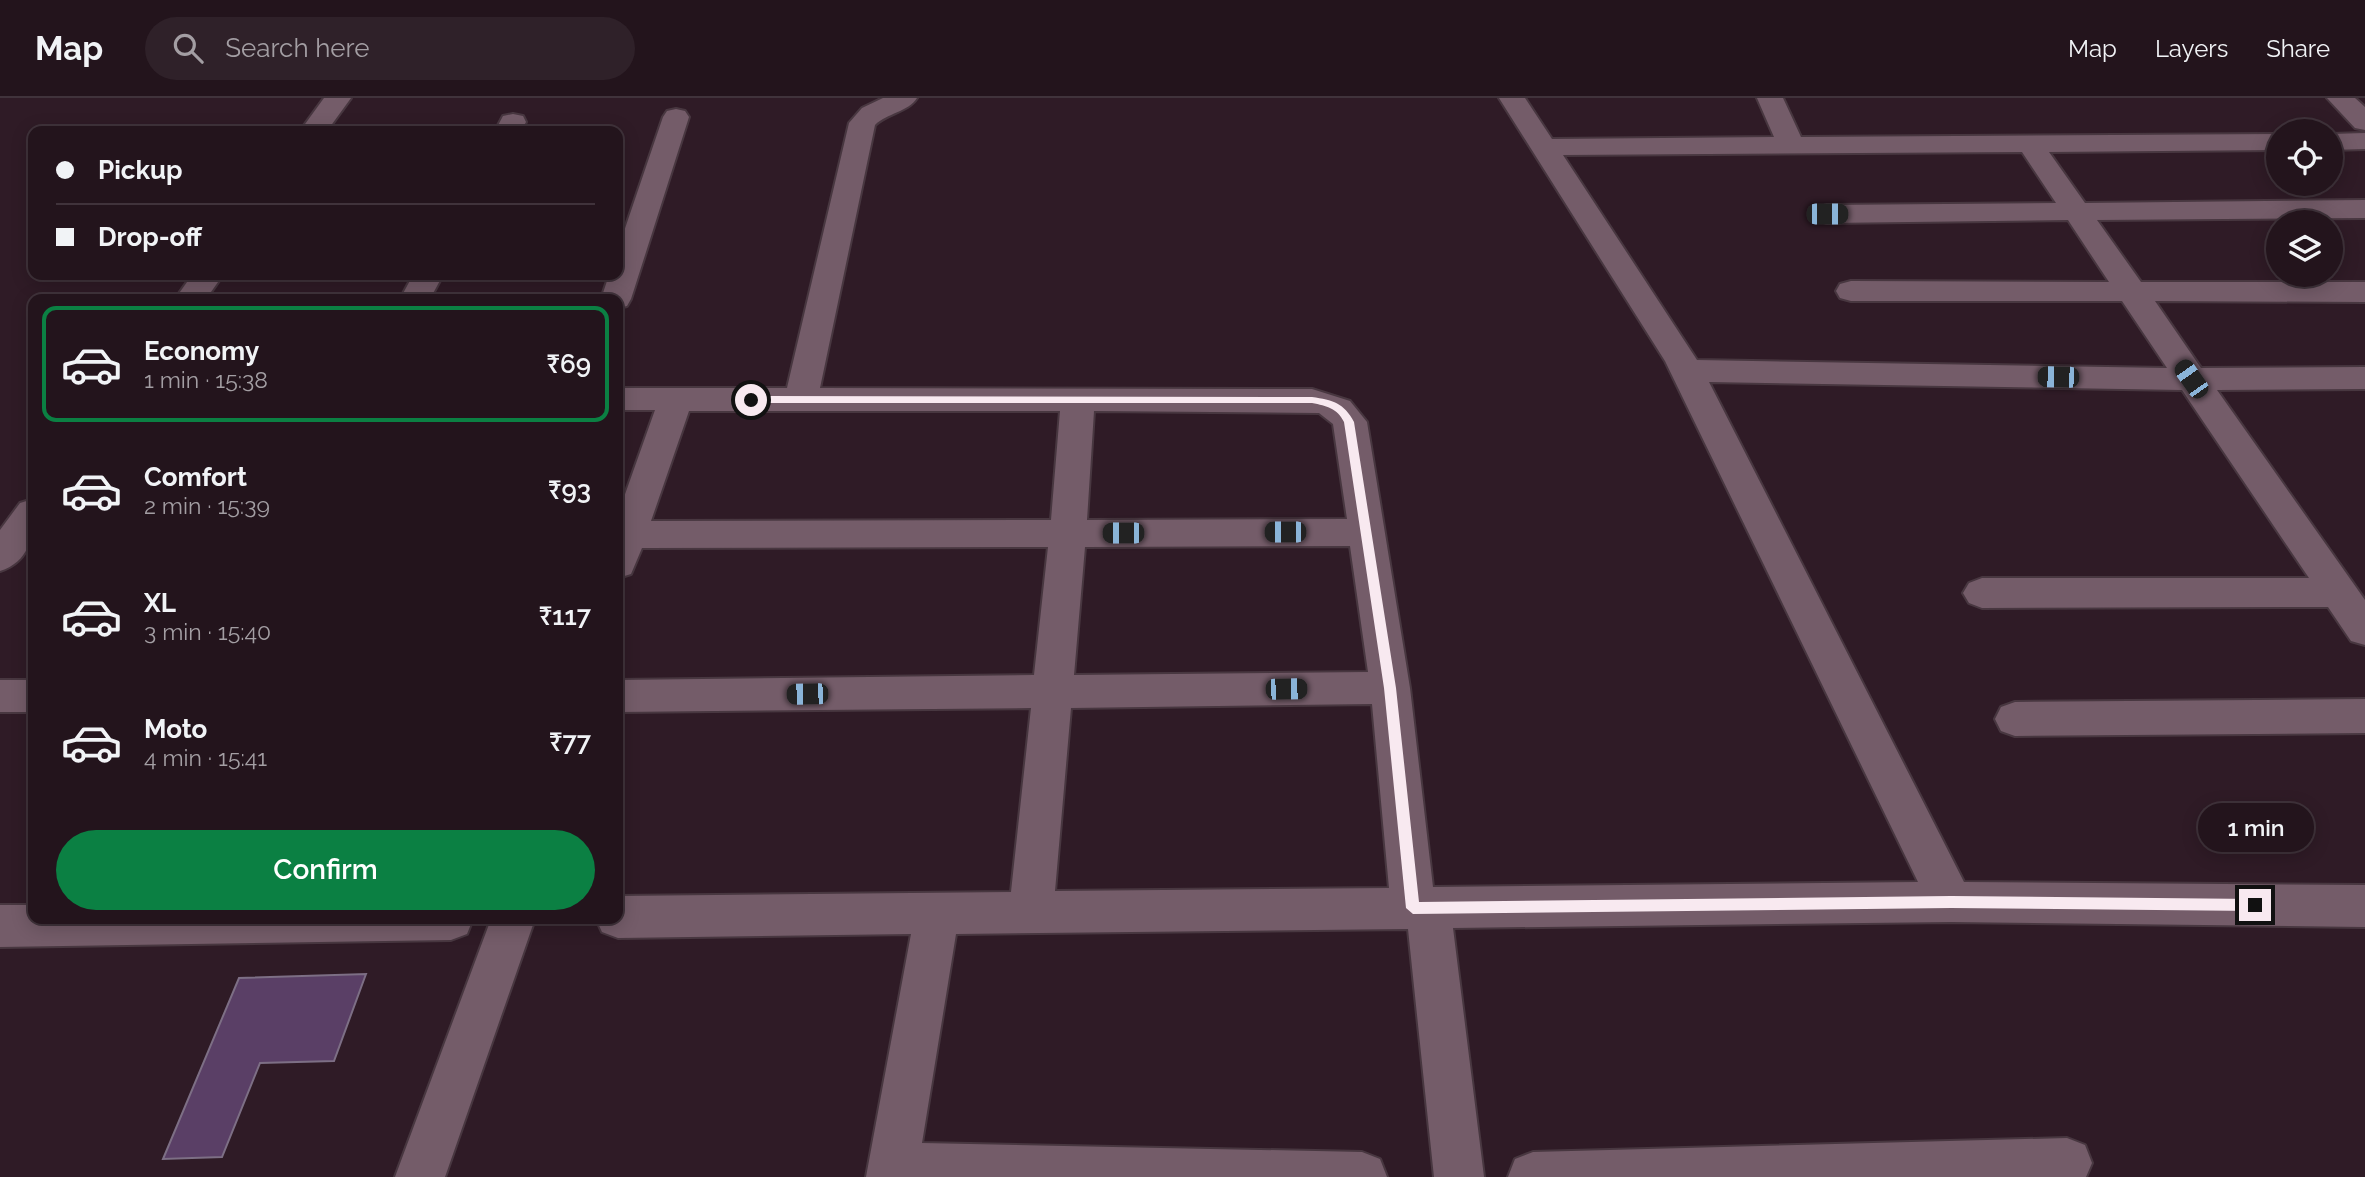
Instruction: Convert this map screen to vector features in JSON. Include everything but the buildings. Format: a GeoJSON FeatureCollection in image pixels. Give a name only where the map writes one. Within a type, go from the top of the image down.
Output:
{"type":"FeatureCollection","features":[{"type":"Feature","properties":{"kind":"street"},"geometry":{"type":"LineString","coordinates":[[317,126],[338,98]]}},
{"type":"Feature","properties":{"kind":"street"},"geometry":{"type":"LineString","coordinates":[[801,400],[862,123],[871,114],[904,98]]}},
{"type":"Feature","properties":{"kind":"street"},"geometry":{"type":"LineString","coordinates":[[1512,98],[1686,371],[1951,902]]}},
{"type":"Feature","properties":{"kind":"street"},"geometry":{"type":"LineString","coordinates":[[1770,98],[1791,145]]}},
{"type":"Feature","properties":{"kind":"street"},"geometry":{"type":"LineString","coordinates":[[2340,98],[2365,122]]}},
{"type":"Feature","properties":{"kind":"street"},"geometry":{"type":"LineString","coordinates":[[623,278],[676,117]]}},
{"type":"Feature","properties":{"kind":"street"},"geometry":{"type":"LineString","coordinates":[[1543,147],[2266,142]]}},
{"type":"Feature","properties":{"kind":"street"},"geometry":{"type":"LineString","coordinates":[[2346,142],[2365,166]]}},
{"type":"Feature","properties":{"kind":"street"},"geometry":{"type":"LineString","coordinates":[[2030,144],[2365,630]]}},
{"type":"Feature","properties":{"kind":"street"},"geometry":{"type":"LineString","coordinates":[[1827,214],[2365,209]]}},
{"type":"Feature","properties":{"kind":"street"},"geometry":{"type":"LineString","coordinates":[[1851,291],[2365,292]]}},
{"type":"Feature","properties":{"kind":"street"},"geometry":{"type":"LineString","coordinates":[[1686,371],[2191,379],[2365,377]]}},
{"type":"Feature","properties":{"kind":"street"},"geometry":{"type":"LineString","coordinates":[[623,399],[1312,400],[1330,403],[1343,410],[1349,422],[1390,688],[1459,1177]]}},
{"type":"Feature","properties":{"kind":"street"},"geometry":{"type":"LineString","coordinates":[[623,539],[676,399]]}},
{"type":"Feature","properties":{"kind":"street"},"geometry":{"type":"LineString","coordinates":[[1031,912],[1069,533],[1078,400]]}},
{"type":"Feature","properties":{"kind":"street"},"geometry":{"type":"LineString","coordinates":[[623,544],[1069,533],[1366,532]]}},
{"type":"Feature","properties":{"kind":"street"},"geometry":{"type":"LineString","coordinates":[[1982,593],[2339,592]]}},
{"type":"Feature","properties":{"kind":"street"},"geometry":{"type":"LineString","coordinates":[[623,696],[1390,688]]}},
{"type":"Feature","properties":{"kind":"street"},"geometry":{"type":"LineString","coordinates":[[0,696],[28,696]]}},
{"type":"Feature","properties":{"kind":"street"},"geometry":{"type":"LineString","coordinates":[[2015,719],[2365,716]]}},
{"type":"Feature","properties":{"kind":"street"},"geometry":{"type":"LineString","coordinates":[[623,917],[1951,902],[2365,906]]}},
{"type":"Feature","properties":{"kind":"street"},"geometry":{"type":"LineString","coordinates":[[937,914],[892,1172],[1362,1177]]}},
{"type":"Feature","properties":{"kind":"street"},"geometry":{"type":"LineString","coordinates":[[0,926],[42,924]]}},
{"type":"Feature","properties":{"kind":"street"},"geometry":{"type":"LineString","coordinates":[[420,1177],[511,924]]}},
{"type":"Feature","properties":{"kind":"street"},"geometry":{"type":"LineString","coordinates":[[1533,1177],[2067,1163]]}},
{"type":"Feature","properties":{"kind":"route"},"geometry":{"type":"LineString","coordinates":[[751,400],[1312,400],[1330,403],[1343,410],[1349,422],[1390,688],[1413,908],[1951,902],[2255,905]]}}]}
